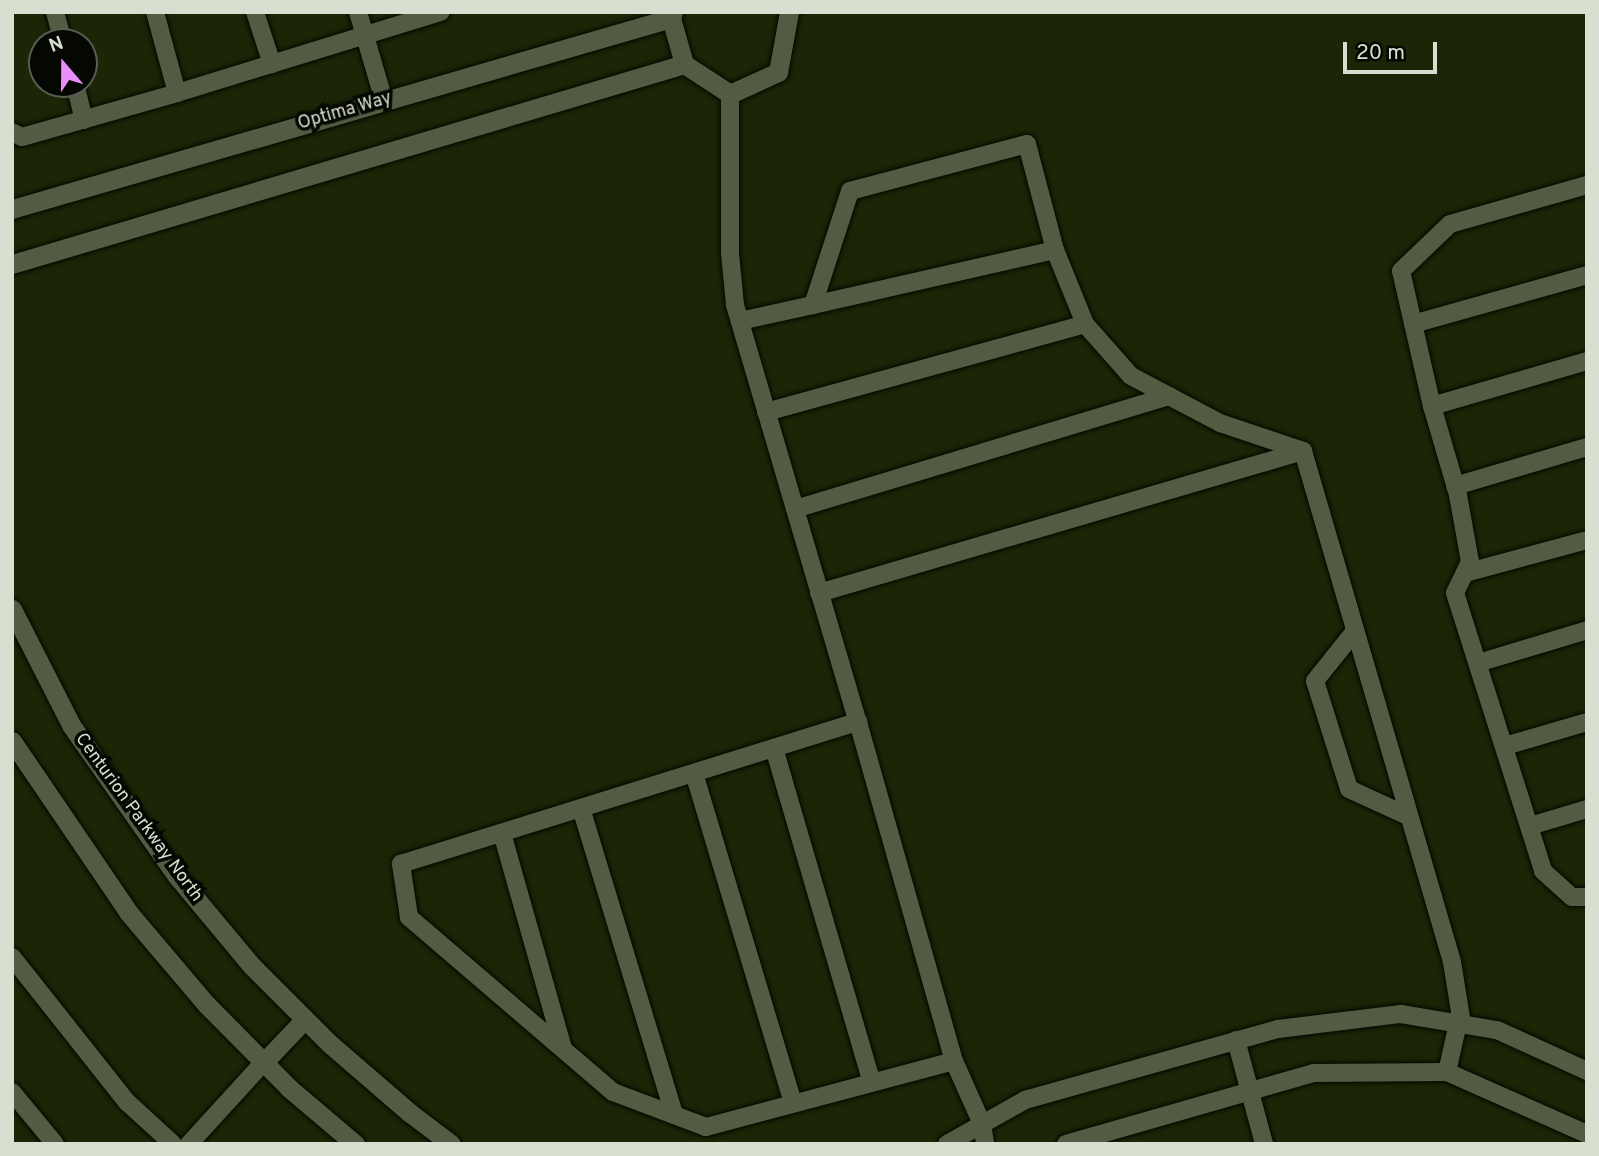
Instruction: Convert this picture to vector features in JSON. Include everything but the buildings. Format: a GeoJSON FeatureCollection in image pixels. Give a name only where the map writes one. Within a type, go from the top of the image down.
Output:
{"type":"FeatureCollection","features":[{"type":"Feature","properties":{"kind":"street"},"geometry":{"type":"LineString","coordinates":[[672,15],[684,64],[730,94],[778,72],[789,12]]}},
{"type":"Feature","properties":{"kind":"street","name":"Optima Way"},"geometry":{"type":"LineString","coordinates":[[12,209],[672,15]]}},
{"type":"Feature","properties":{"kind":"street"},"geometry":{"type":"LineString","coordinates":[[12,264],[684,64]]}},
{"type":"Feature","properties":{"kind":"street","name":"Centurion Parkway North"},"geometry":{"type":"LineString","coordinates":[[12,609],[71,725],[176,875],[251,965],[306,1019],[410,1113],[452,1144]]}},
{"type":"Feature","properties":{"kind":"street"},"geometry":{"type":"LineString","coordinates":[[15,752],[128,912],[207,1005],[264,1062],[355,1144]]}},
{"type":"Feature","properties":{"kind":"street"},"geometry":{"type":"LineString","coordinates":[[264,1062],[306,1019]]}},
{"type":"Feature","properties":{"kind":"lane"},"geometry":{"type":"LineString","coordinates":[[155,12],[177,93]]}},
{"type":"Feature","properties":{"kind":"lane"},"geometry":{"type":"LineString","coordinates":[[255,12],[272,64]]}},
{"type":"Feature","properties":{"kind":"lane"},"geometry":{"type":"LineString","coordinates":[[358,12],[384,101]]}},
{"type":"Feature","properties":{"kind":"lane"},"geometry":{"type":"LineString","coordinates":[[12,132],[22,138],[441,12]]}},
{"type":"Feature","properties":{"kind":"lane"},"geometry":{"type":"LineString","coordinates":[[730,94],[730,253],[740,321],[858,722],[954,1062],[982,1124],[985,1144]]}},
{"type":"Feature","properties":{"kind":"lane"},"geometry":{"type":"LineString","coordinates":[[78,98],[84,120]]}},
{"type":"Feature","properties":{"kind":"lane"},"geometry":{"type":"LineString","coordinates":[[813,305],[850,191],[1027,144],[1055,250],[1085,324],[1131,376],[1220,423],[1303,451]]}},
{"type":"Feature","properties":{"kind":"lane"},"geometry":{"type":"LineString","coordinates":[[1587,185],[1450,224],[1401,271],[1432,406],[1455,486],[1470,562],[1455,593],[1544,872],[1572,897],[1587,897]]}},
{"type":"Feature","properties":{"kind":"lane"},"geometry":{"type":"LineString","coordinates":[[740,321],[1055,250]]}},
{"type":"Feature","properties":{"kind":"lane"},"geometry":{"type":"LineString","coordinates":[[1413,324],[1587,275]]}},
{"type":"Feature","properties":{"kind":"lane"},"geometry":{"type":"LineString","coordinates":[[766,412],[1085,324]]}},
{"type":"Feature","properties":{"kind":"lane"},"geometry":{"type":"LineString","coordinates":[[1432,406],[1587,361]]}},
{"type":"Feature","properties":{"kind":"lane"},"geometry":{"type":"LineString","coordinates":[[795,509],[1169,396]]}},
{"type":"Feature","properties":{"kind":"lane"},"geometry":{"type":"LineString","coordinates":[[1455,486],[1587,447]]}},
{"type":"Feature","properties":{"kind":"lane"},"geometry":{"type":"LineString","coordinates":[[820,593],[1303,451]]}},
{"type":"Feature","properties":{"kind":"lane"},"geometry":{"type":"LineString","coordinates":[[1303,451],[1452,962],[1460,1023],[1447,1072]]}},
{"type":"Feature","properties":{"kind":"lane"},"geometry":{"type":"LineString","coordinates":[[1465,573],[1587,540]]}},
{"type":"Feature","properties":{"kind":"lane"},"geometry":{"type":"LineString","coordinates":[[1478,663],[1587,630]]}},
{"type":"Feature","properties":{"kind":"lane"},"geometry":{"type":"LineString","coordinates":[[1355,631],[1315,681],[1349,789],[1408,816]]}},
{"type":"Feature","properties":{"kind":"lane"},"geometry":{"type":"LineString","coordinates":[[858,722],[401,864],[410,917],[613,1092],[706,1127],[954,1062]]}},
{"type":"Feature","properties":{"kind":"lane"},"geometry":{"type":"LineString","coordinates":[[1505,746],[1587,722]]}},
{"type":"Feature","properties":{"kind":"lane"},"geometry":{"type":"LineString","coordinates":[[774,748],[872,1083]]}},
{"type":"Feature","properties":{"kind":"lane"},"geometry":{"type":"LineString","coordinates":[[694,773],[793,1104]]}},
{"type":"Feature","properties":{"kind":"lane"},"geometry":{"type":"LineString","coordinates":[[581,808],[674,1115]]}},
{"type":"Feature","properties":{"kind":"lane"},"geometry":{"type":"LineString","coordinates":[[1530,826],[1587,809]]}},
{"type":"Feature","properties":{"kind":"lane"},"geometry":{"type":"LineString","coordinates":[[502,833],[563,1049]]}},
{"type":"Feature","properties":{"kind":"lane"},"geometry":{"type":"LineString","coordinates":[[12,957],[127,1102],[173,1144]]}},
{"type":"Feature","properties":{"kind":"lane"},"geometry":{"type":"LineString","coordinates":[[947,1144],[1025,1100],[1278,1029],[1401,1014],[1497,1030],[1587,1071]]}},
{"type":"Feature","properties":{"kind":"lane"},"geometry":{"type":"LineString","coordinates":[[1236,1040],[1264,1144]]}},
{"type":"Feature","properties":{"kind":"lane"},"geometry":{"type":"LineString","coordinates":[[189,1144],[264,1062]]}},
{"type":"Feature","properties":{"kind":"lane"},"geometry":{"type":"LineString","coordinates":[[1066,1144],[1314,1073],[1447,1072],[1587,1134]]}},
{"type":"Feature","properties":{"kind":"lane"},"geometry":{"type":"LineString","coordinates":[[12,1092],[55,1144]]}},
{"type":"Feature","properties":{"kind":"shaded area"},"geometry":{"type":"Polygon","coordinates":[[[12,12],[1587,12],[1587,1144],[12,1144],[12,12]]]}}]}
